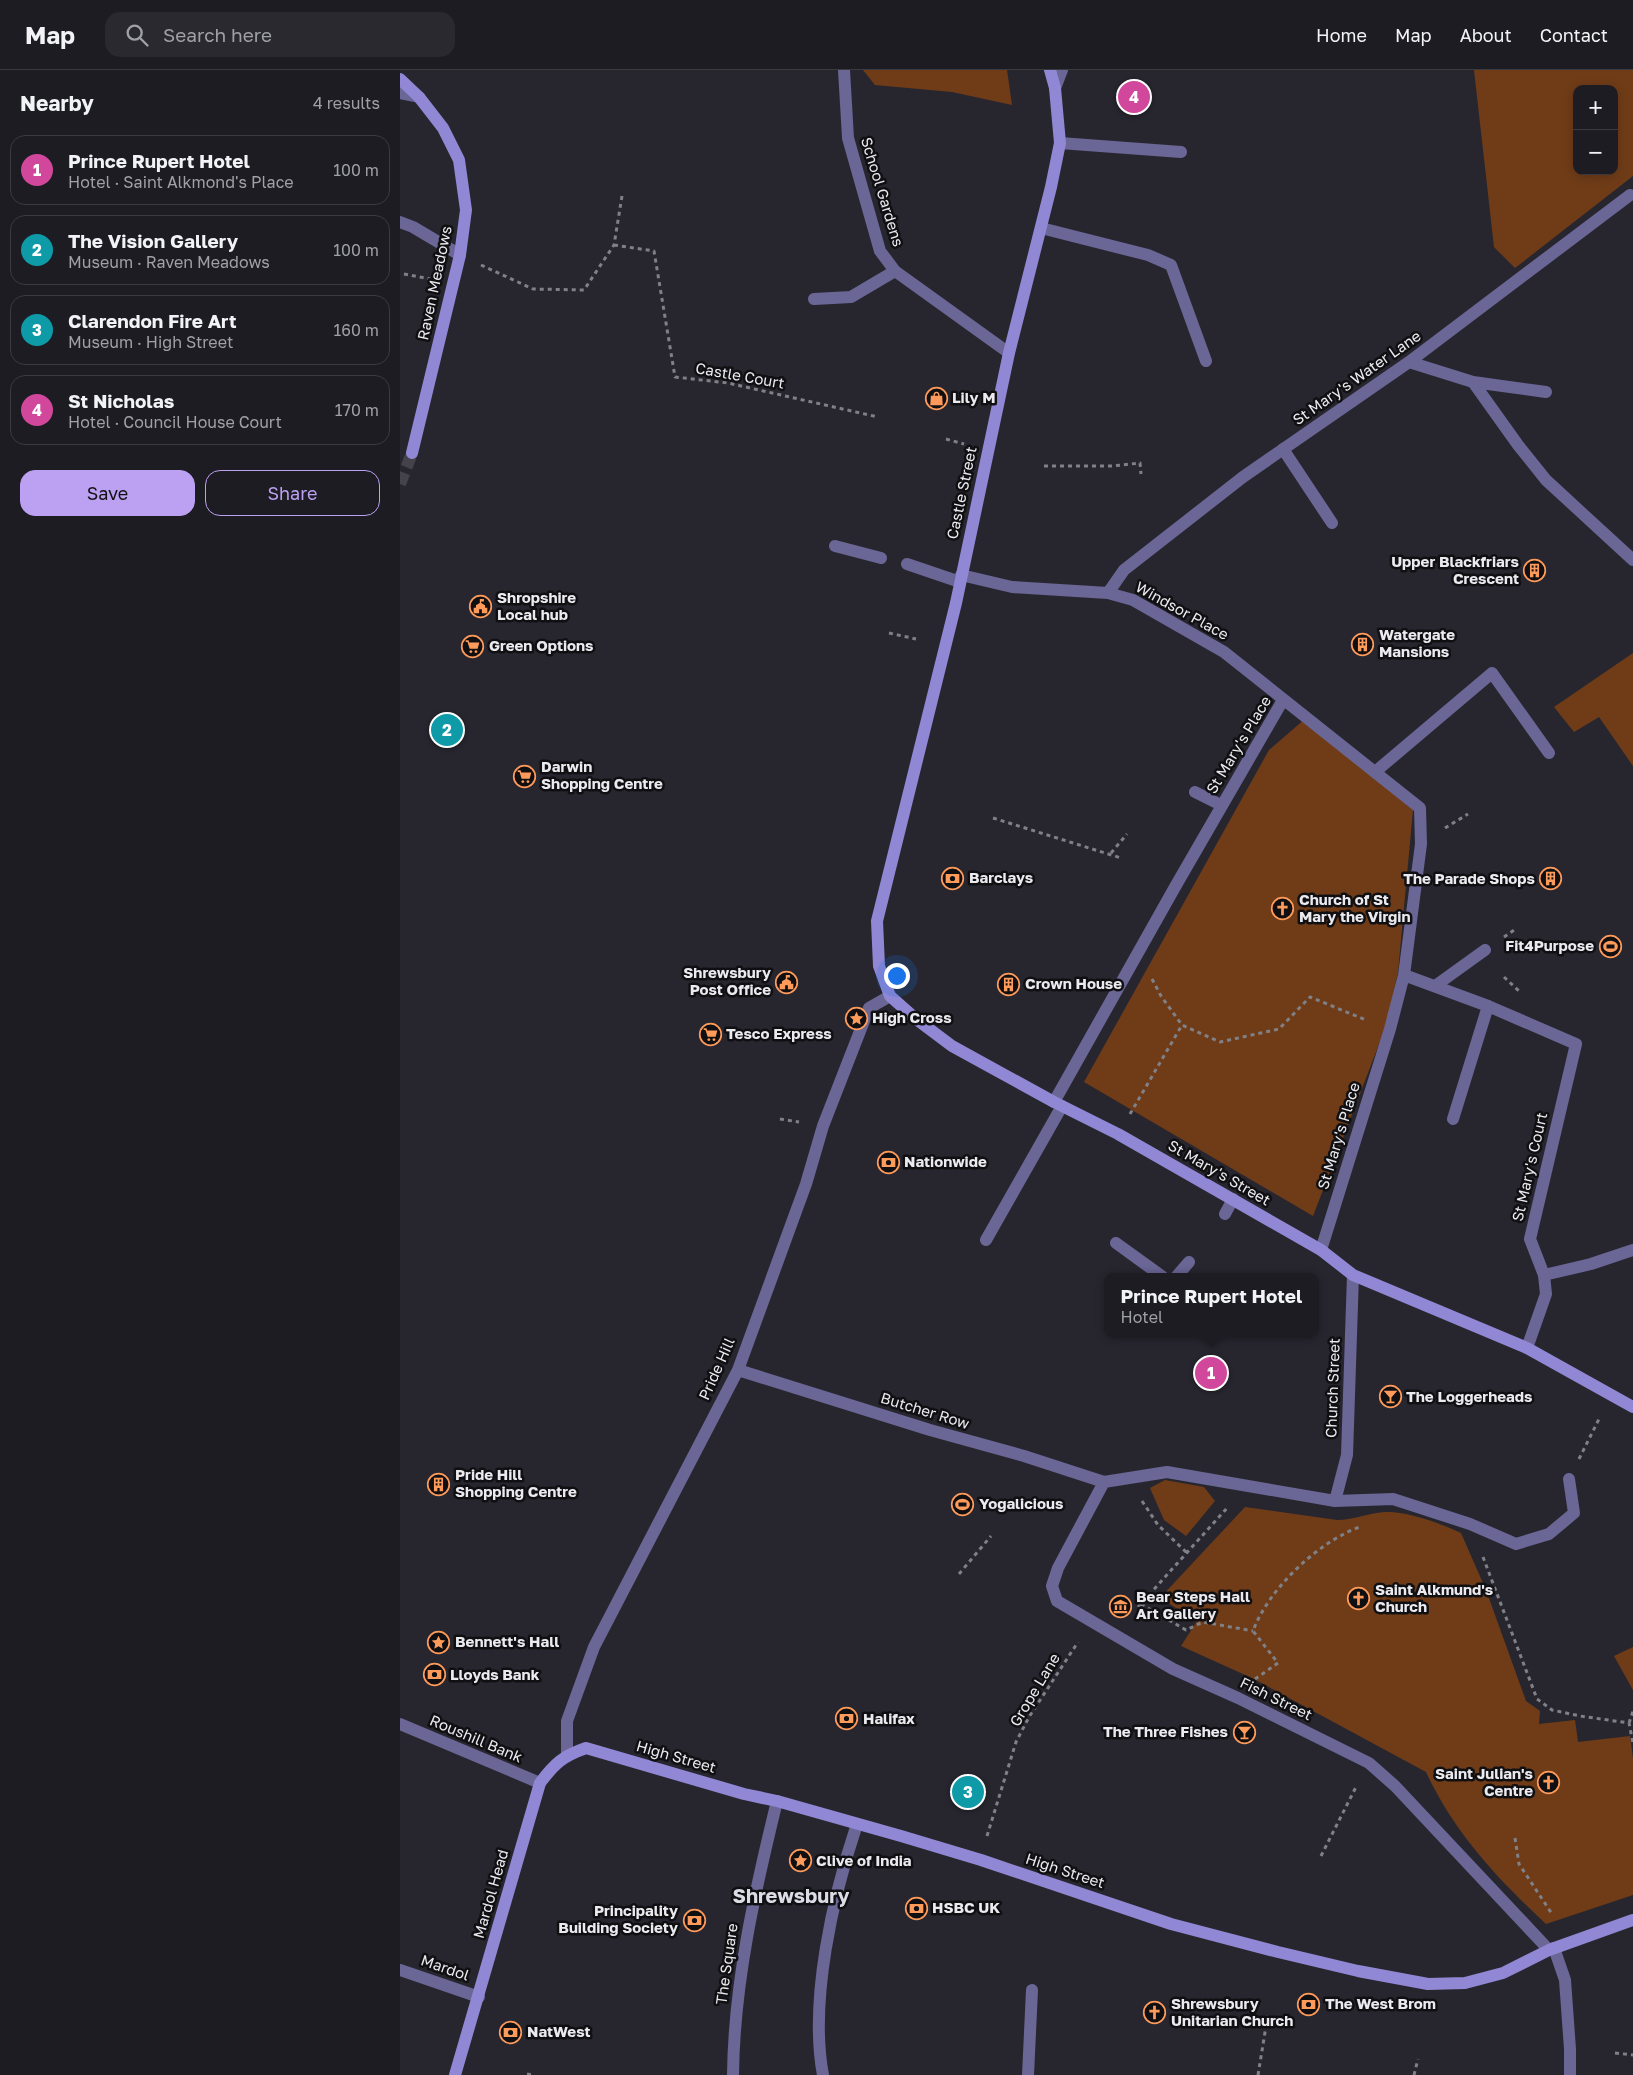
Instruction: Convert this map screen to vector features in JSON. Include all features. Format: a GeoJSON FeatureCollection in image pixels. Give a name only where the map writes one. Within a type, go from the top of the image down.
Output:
{"type":"FeatureCollection","features":[{"type":"Feature","properties":{"kind":"street","name":"School Gardens"},"geometry":{"type":"LineString","coordinates":[[844,70],[848,138],[880,251],[895,271],[1009,353]]}},
{"type":"Feature","properties":{"kind":"street","name":"Castle Street"},"geometry":{"type":"LineString","coordinates":[[878,921],[960,578],[1009,353],[1041,228],[1060,143],[1055,88],[1050,70]]}},
{"type":"Feature","properties":{"kind":"street"},"geometry":{"type":"LineString","coordinates":[[1055,88],[1062,70]]}},
{"type":"Feature","properties":{"kind":"street","name":"Raven Meadows"},"geometry":{"type":"LineString","coordinates":[[400,79],[419,97],[443,128],[459,160],[466,210],[460,255],[412,453]]}},
{"type":"Feature","properties":{"kind":"street"},"geometry":{"type":"LineString","coordinates":[[400,93],[419,97]]}},
{"type":"Feature","properties":{"kind":"street"},"geometry":{"type":"LineString","coordinates":[[1060,143],[1181,152]]}},
{"type":"Feature","properties":{"kind":"street","name":"St Mary's Water Lane"},"geometry":{"type":"LineString","coordinates":[[1108,593],[1124,570],[1243,477],[1409,362],[1630,195]]}},
{"type":"Feature","properties":{"kind":"street"},"geometry":{"type":"LineString","coordinates":[[400,222],[413,227],[460,255]]}},
{"type":"Feature","properties":{"kind":"street"},"geometry":{"type":"LineString","coordinates":[[1041,228],[1148,255],[1171,265],[1206,362]]}},
{"type":"Feature","properties":{"kind":"street"},"geometry":{"type":"LineString","coordinates":[[814,298],[851,297],[895,271]]}},
{"type":"Feature","properties":{"kind":"street"},"geometry":{"type":"LineString","coordinates":[[1409,362],[1473,382],[1546,392]]}},
{"type":"Feature","properties":{"kind":"street"},"geometry":{"type":"LineString","coordinates":[[1473,382],[1518,445],[1546,480],[1633,560]]}},
{"type":"Feature","properties":{"kind":"street"},"geometry":{"type":"LineString","coordinates":[[1284,449],[1332,523]]}},
{"type":"Feature","properties":{"kind":"street"},"geometry":{"type":"LineString","coordinates":[[835,546],[881,558]]}},
{"type":"Feature","properties":{"kind":"street","name":"Windsor Place"},"geometry":{"type":"LineString","coordinates":[[907,564],[960,578],[1012,587],[1108,593],[1133,600],[1224,652],[1283,700]]}},
{"type":"Feature","properties":{"kind":"street"},"geometry":{"type":"LineString","coordinates":[[1375,772],[1492,673],[1549,753]]}},
{"type":"Feature","properties":{"kind":"street","name":"St Mary's Place"},"geometry":{"type":"LineString","coordinates":[[986,1240],[1138,953],[1283,700],[1420,808],[1421,844],[1404,975],[1390,1029],[1321,1250]]}},
{"type":"Feature","properties":{"kind":"street"},"geometry":{"type":"LineString","coordinates":[[1196,792],[1222,806]]}},
{"type":"Feature","properties":{"kind":"street","name":"St Mary's Street"},"geometry":{"type":"LineString","coordinates":[[878,921],[879,966],[890,996],[916,1019],[952,1046],[1058,1104],[1118,1134],[1233,1199],[1321,1250],[1353,1275],[1527,1348],[1610,1396],[1633,1407]]}},
{"type":"Feature","properties":{"kind":"street"},"geometry":{"type":"LineString","coordinates":[[1435,986],[1485,950]]}},
{"type":"Feature","properties":{"kind":"street"},"geometry":{"type":"LineString","coordinates":[[1404,975],[1488,1006],[1453,1119]]}},
{"type":"Feature","properties":{"kind":"street","name":"Pride Hill"},"geometry":{"type":"LineString","coordinates":[[567,1754],[567,1721],[594,1647],[738,1370],[806,1184],[823,1126],[869,1008],[890,996]]}},
{"type":"Feature","properties":{"kind":"street","name":"St Mary's Court"},"geometry":{"type":"LineString","coordinates":[[1488,1006],[1576,1044],[1530,1239],[1544,1275],[1546,1294],[1527,1348]]}},
{"type":"Feature","properties":{"kind":"street"},"geometry":{"type":"LineString","coordinates":[[1225,1214],[1233,1199]]}},
{"type":"Feature","properties":{"kind":"street"},"geometry":{"type":"LineString","coordinates":[[1116,1243],[1157,1273]]}},
{"type":"Feature","properties":{"kind":"street"},"geometry":{"type":"LineString","coordinates":[[1544,1275],[1591,1264],[1633,1250]]}},
{"type":"Feature","properties":{"kind":"street"},"geometry":{"type":"LineString","coordinates":[[1179,1273],[1189,1262]]}},
{"type":"Feature","properties":{"kind":"street","name":"Church Street"},"geometry":{"type":"LineString","coordinates":[[1335,1501],[1347,1455],[1353,1275]]}},
{"type":"Feature","properties":{"kind":"street","name":"Butcher Row"},"geometry":{"type":"LineString","coordinates":[[738,1370],[1104,1482]]}},
{"type":"Feature","properties":{"kind":"street"},"geometry":{"type":"LineString","coordinates":[[1104,1482],[1167,1472],[1335,1501],[1393,1499],[1470,1524],[1516,1544],[1549,1534],[1574,1513],[1569,1479]]}},
{"type":"Feature","properties":{"kind":"street","name":"Fish Street"},"geometry":{"type":"LineString","coordinates":[[1104,1482],[1058,1568],[1052,1586],[1057,1601],[1173,1669],[1238,1698],[1369,1763],[1395,1786],[1552,1949]]}},
{"type":"Feature","properties":{"kind":"street","name":"Roushill Bank"},"geometry":{"type":"LineString","coordinates":[[400,1724],[540,1783]]}},
{"type":"Feature","properties":{"kind":"street","name":"High Street"},"geometry":{"type":"LineString","coordinates":[[567,1754],[586,1748],[981,1860],[1180,1926],[1348,1969],[1428,1984],[1465,1983],[1503,1973],[1552,1949],[1633,1920]]}},
{"type":"Feature","properties":{"kind":"street","name":"Mardol Head"},"geometry":{"type":"LineString","coordinates":[[455,2075],[540,1783],[552,1765],[567,1754]]}},
{"type":"Feature","properties":{"kind":"street","name":"The Square"},"geometry":{"type":"LineString","coordinates":[[733,2075],[734,2036],[748,1927],[777,1801]]}},
{"type":"Feature","properties":{"kind":"street"},"geometry":{"type":"LineString","coordinates":[[823,2075],[818,2050],[823,1961],[848,1853],[857,1824]]}},
{"type":"Feature","properties":{"kind":"street"},"geometry":{"type":"LineString","coordinates":[[1552,1949],[1565,1980],[1570,2075]]}},
{"type":"Feature","properties":{"kind":"street","name":"Mardol"},"geometry":{"type":"LineString","coordinates":[[400,1970],[478,1997]]}},
{"type":"Feature","properties":{"kind":"street"},"geometry":{"type":"LineString","coordinates":[[1028,2075],[1032,1990]]}},
{"type":"Feature","properties":{"kind":"path"},"geometry":{"type":"LineString","coordinates":[[460,255],[533,289],[584,290],[614,245],[622,196]]}},
{"type":"Feature","properties":{"kind":"path","name":"Castle Court"},"geometry":{"type":"LineString","coordinates":[[614,245],[654,251],[676,377],[728,383],[878,417]]}},
{"type":"Feature","properties":{"kind":"path"},"geometry":{"type":"LineString","coordinates":[[946,439],[966,445]]}},
{"type":"Feature","properties":{"kind":"path"},"geometry":{"type":"LineString","coordinates":[[1044,466],[1112,466],[1140,463],[1141,474]]}},
{"type":"Feature","properties":{"kind":"path"},"geometry":{"type":"LineString","coordinates":[[889,633],[916,640]]}},
{"type":"Feature","properties":{"kind":"path"},"geometry":{"type":"LineString","coordinates":[[1457,821],[1468,814]]}},
{"type":"Feature","properties":{"kind":"path"},"geometry":{"type":"LineString","coordinates":[[993,818],[1111,853],[1121,858]]}},
{"type":"Feature","properties":{"kind":"path"},"geometry":{"type":"LineString","coordinates":[[1111,853],[1127,834]]}},
{"type":"Feature","properties":{"kind":"path"},"geometry":{"type":"LineString","coordinates":[[1138,953],[1161,996],[1182,1025],[1220,1042],[1278,1029],[1310,997],[1390,1029]]}},
{"type":"Feature","properties":{"kind":"path"},"geometry":{"type":"LineString","coordinates":[[1118,1134],[1182,1025]]}},
{"type":"Feature","properties":{"kind":"path"},"geometry":{"type":"LineString","coordinates":[[1569,1479],[1610,1396]]}},
{"type":"Feature","properties":{"kind":"path"},"geometry":{"type":"LineString","coordinates":[[1138,1607],[1246,1486]]}},
{"type":"Feature","properties":{"kind":"path"},"geometry":{"type":"LineString","coordinates":[[1142,1500],[1158,1525],[1187,1553]]}},
{"type":"Feature","properties":{"kind":"path"},"geometry":{"type":"LineString","coordinates":[[1253,1631],[1275,1594],[1310,1555],[1353,1529],[1367,1525]]}},
{"type":"Feature","properties":{"kind":"path"},"geometry":{"type":"LineString","coordinates":[[959,1574],[991,1536]]}},
{"type":"Feature","properties":{"kind":"path"},"geometry":{"type":"LineString","coordinates":[[1494,1586],[1537,1699],[1552,1710],[1629,1723]]}},
{"type":"Feature","properties":{"kind":"path"},"geometry":{"type":"LineString","coordinates":[[1141,1604],[1186,1630],[1203,1622],[1253,1631],[1278,1663],[1254,1680]]}},
{"type":"Feature","properties":{"kind":"path","name":"Grope Lane"},"geometry":{"type":"LineString","coordinates":[[981,1860],[1016,1742],[1029,1717],[1091,1622]]}},
{"type":"Feature","properties":{"kind":"path"},"geometry":{"type":"LineString","coordinates":[[1633,1711],[1629,1723],[1633,1743]]}},
{"type":"Feature","properties":{"kind":"path"},"geometry":{"type":"LineString","coordinates":[[1321,1856],[1360,1778]]}},
{"type":"Feature","properties":{"kind":"path"},"geometry":{"type":"LineString","coordinates":[[1515,1838],[1519,1864],[1557,1922]]}},
{"type":"Feature","properties":{"kind":"path"},"geometry":{"type":"LineString","coordinates":[[1258,2075],[1268,2014]]}},
{"type":"Feature","properties":{"kind":"path"},"geometry":{"type":"LineString","coordinates":[[1615,2053],[1633,2055]]}},
{"type":"Feature","properties":{"kind":"path"},"geometry":{"type":"LineString","coordinates":[[1414,2075],[1418,2058]]}},
{"type":"Feature","properties":{"kind":"path"},"geometry":{"type":"LineString","coordinates":[[527,2074],[533,2075]]}},
{"type":"Feature","properties":{"kind":"shaded area"},"geometry":{"type":"Polygon","coordinates":[[[863,70],[1007,70],[1012,105],[952,92],[875,85],[863,70]]]}},
{"type":"Feature","properties":{"kind":"shaded area"},"geometry":{"type":"Polygon","coordinates":[[[1474,70],[1633,70],[1633,176],[1515,268],[1494,247],[1474,70]]]}},
{"type":"Feature","properties":{"kind":"shaded area"},"geometry":{"type":"Polygon","coordinates":[[[1633,653],[1633,766],[1599,717],[1574,732],[1554,707],[1633,653]]]}},
{"type":"Feature","properties":{"kind":"shaded area"},"geometry":{"type":"Polygon","coordinates":[[[1306,718],[1413,810],[1398,972],[1386,1026],[1313,1216],[1084,1082],[1269,750],[1306,718]]]}},
{"type":"Feature","properties":{"kind":"shaded area"},"geometry":{"type":"Polygon","coordinates":[[[1165,1480],[1204,1487],[1215,1501],[1186,1536],[1164,1520],[1150,1488],[1165,1480]]]}},
{"type":"Feature","properties":{"kind":"shaded area"},"geometry":{"type":"Polygon","coordinates":[[[1245,1507],[1337,1520],[1384,1512],[1400,1513],[1427,1520],[1461,1533],[1486,1590],[1526,1701],[1540,1711],[1539,1724],[1575,1720],[1578,1742],[1630,1736],[1633,1759],[1633,1895],[1546,1924],[1478,1854],[1450,1815],[1426,1772],[1254,1679],[1181,1646],[1197,1621],[1160,1598],[1245,1507]]]}},
{"type":"Feature","properties":{"kind":"shaded area"},"geometry":{"type":"Polygon","coordinates":[[[1633,1647],[1633,1690],[1614,1656],[1633,1647]]]}},
{"type":"Feature","properties":{"kind":"tunnel"},"geometry":{"type":"LineString","coordinates":[[400,484],[412,453]]}},
{"type":"Feature","properties":{"kind":"place","name":"St Nicholas"},"geometry":{"type":"Point","coordinates":[1134,97]}},
{"type":"Feature","properties":{"kind":"place","name":"Lily M"},"geometry":{"type":"Point","coordinates":[936,398]}},
{"type":"Feature","properties":{"kind":"place","name":"Upper Blackfriars Crescent"},"geometry":{"type":"Point","coordinates":[1535,571]}},
{"type":"Feature","properties":{"kind":"place","name":"Shropshire Local hub"},"geometry":{"type":"Point","coordinates":[481,607]}},
{"type":"Feature","properties":{"kind":"place","name":"Watergate Mansions"},"geometry":{"type":"Point","coordinates":[1363,644]}},
{"type":"Feature","properties":{"kind":"place","name":"Green Options"},"geometry":{"type":"Point","coordinates":[473,646]}},
{"type":"Feature","properties":{"kind":"place","name":"The Vision Gallery"},"geometry":{"type":"Point","coordinates":[447,730]}},
{"type":"Feature","properties":{"kind":"place","name":"Darwin Shopping Centre"},"geometry":{"type":"Point","coordinates":[525,776]}},
{"type":"Feature","properties":{"kind":"place","name":"Barclays"},"geometry":{"type":"Point","coordinates":[953,878]}},
{"type":"Feature","properties":{"kind":"place","name":"The Parade Shops"},"geometry":{"type":"Point","coordinates":[1551,879]}},
{"type":"Feature","properties":{"kind":"place","name":"Church of St Mary the Virgin"},"geometry":{"type":"Point","coordinates":[1283,909]}},
{"type":"Feature","properties":{"kind":"place","name":"Fit4Purpose"},"geometry":{"type":"Point","coordinates":[1610,946]}},
{"type":"Feature","properties":{"kind":"place","name":"Shrewsbury Post Office"},"geometry":{"type":"Point","coordinates":[787,982]}},
{"type":"Feature","properties":{"kind":"place","name":"Crown House"},"geometry":{"type":"Point","coordinates":[1009,984]}},
{"type":"Feature","properties":{"kind":"place","name":"High Cross"},"geometry":{"type":"Point","coordinates":[856,1018]}},
{"type":"Feature","properties":{"kind":"place","name":"Tesco Express"},"geometry":{"type":"Point","coordinates":[710,1034]}},
{"type":"Feature","properties":{"kind":"place","name":"Nationwide"},"geometry":{"type":"Point","coordinates":[888,1162]}},
{"type":"Feature","properties":{"kind":"place","name":"Prince Rupert Hotel"},"geometry":{"type":"Point","coordinates":[1211,1373]}},
{"type":"Feature","properties":{"kind":"place","name":"The Loggerheads"},"geometry":{"type":"Point","coordinates":[1390,1397]}},
{"type":"Feature","properties":{"kind":"place","name":"Pride Hill Shopping Centre"},"geometry":{"type":"Point","coordinates":[439,1484]}},
{"type":"Feature","properties":{"kind":"place","name":"Yogalicious"},"geometry":{"type":"Point","coordinates":[963,1504]}},
{"type":"Feature","properties":{"kind":"place","name":"Saint Alkmund's Church"},"geometry":{"type":"Point","coordinates":[1359,1599]}},
{"type":"Feature","properties":{"kind":"place","name":"Bear Steps Hall Art Gallery"},"geometry":{"type":"Point","coordinates":[1120,1606]}},
{"type":"Feature","properties":{"kind":"place","name":"Bennett's Hall"},"geometry":{"type":"Point","coordinates":[439,1642]}},
{"type":"Feature","properties":{"kind":"place","name":"Lloyds Bank"},"geometry":{"type":"Point","coordinates":[434,1675]}},
{"type":"Feature","properties":{"kind":"place","name":"Halifax"},"geometry":{"type":"Point","coordinates":[847,1719]}},
{"type":"Feature","properties":{"kind":"place","name":"The Three Fishes"},"geometry":{"type":"Point","coordinates":[1244,1732]}},
{"type":"Feature","properties":{"kind":"place","name":"Saint Julian's Centre"},"geometry":{"type":"Point","coordinates":[1549,1783]}},
{"type":"Feature","properties":{"kind":"place","name":"Clarendon Fire Art"},"geometry":{"type":"Point","coordinates":[968,1792]}},
{"type":"Feature","properties":{"kind":"place","name":"Clive of India"},"geometry":{"type":"Point","coordinates":[800,1861]}},
{"type":"Feature","properties":{"kind":"place","name":"HSBC UK"},"geometry":{"type":"Point","coordinates":[916,1908]}},
{"type":"Feature","properties":{"kind":"place","name":"Principality Building Society"},"geometry":{"type":"Point","coordinates":[694,1920]}},
{"type":"Feature","properties":{"kind":"place","name":"The West Brom"},"geometry":{"type":"Point","coordinates":[1309,2004]}},
{"type":"Feature","properties":{"kind":"place","name":"Shrewsbury Unitarian Church"},"geometry":{"type":"Point","coordinates":[1155,2013]}},
{"type":"Feature","properties":{"kind":"place","name":"NatWest"},"geometry":{"type":"Point","coordinates":[511,2032]}},
{"type":"Feature","properties":{"kind":"district","name":"Shrewsbury"},"geometry":{"type":"Point","coordinates":[791,1896]}}]}
